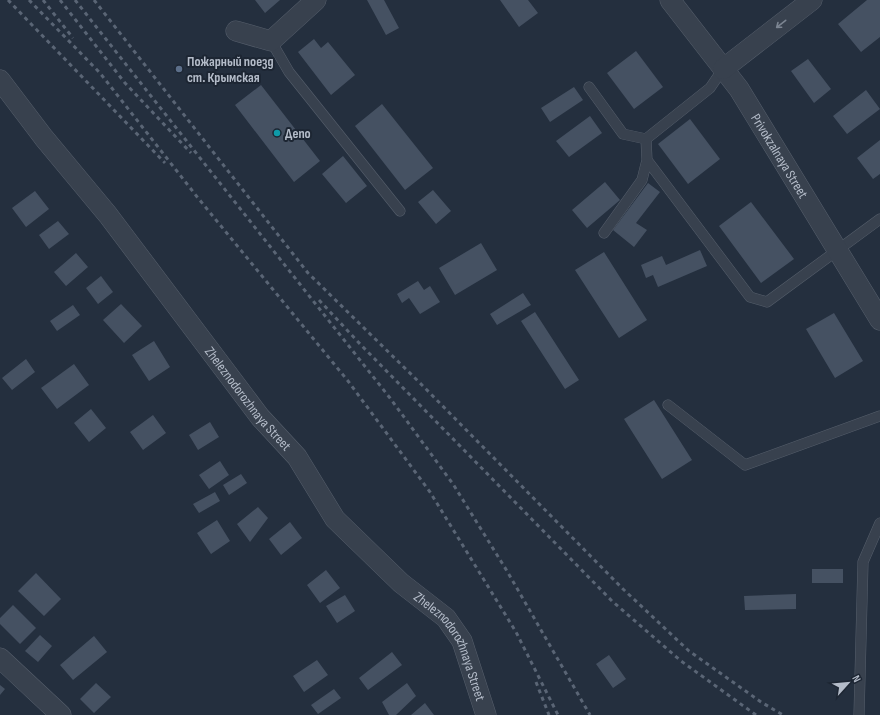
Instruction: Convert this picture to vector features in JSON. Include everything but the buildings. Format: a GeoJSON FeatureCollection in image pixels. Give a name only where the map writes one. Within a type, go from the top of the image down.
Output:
{"type":"FeatureCollection","features":[{"type":"Feature","properties":{"kind":"street"},"geometry":{"type":"LineString","coordinates":[[236,31],[271,41],[316,0]]}},
{"type":"Feature","properties":{"kind":"street","name":"Privokzalnaya Street"},"geometry":{"type":"LineString","coordinates":[[670,0],[739,89],[880,320]]}},
{"type":"Feature","properties":{"kind":"street"},"geometry":{"type":"LineString","coordinates":[[723,69],[812,0]]}},
{"type":"Feature","properties":{"kind":"street","name":"Zheleznodorozhnaya Street"},"geometry":{"type":"LineString","coordinates":[[0,80],[44,138],[108,215],[260,417],[297,457],[335,519],[402,583],[446,618],[462,641],[486,715]]}},
{"type":"Feature","properties":{"kind":"street"},"geometry":{"type":"LineString","coordinates":[[0,658],[61,715]]}},
{"type":"Feature","properties":{"kind":"lane"},"geometry":{"type":"LineString","coordinates":[[271,41],[289,72],[400,211]]}},
{"type":"Feature","properties":{"kind":"lane"},"geometry":{"type":"LineString","coordinates":[[646,139],[710,88],[723,69]]}},
{"type":"Feature","properties":{"kind":"lane"},"geometry":{"type":"LineString","coordinates":[[589,87],[623,134],[646,139]]}},
{"type":"Feature","properties":{"kind":"lane"},"geometry":{"type":"LineString","coordinates":[[604,233],[642,180],[647,160],[646,139]]}},
{"type":"Feature","properties":{"kind":"lane"},"geometry":{"type":"LineString","coordinates":[[647,160],[750,298],[767,302],[880,219]]}},
{"type":"Feature","properties":{"kind":"lane"},"geometry":{"type":"LineString","coordinates":[[668,405],[746,465],[880,416]]}},
{"type":"Feature","properties":{"kind":"lane"},"geometry":{"type":"LineString","coordinates":[[859,715],[863,562],[880,523]]}},
{"type":"Feature","properties":{"kind":"railway"},"geometry":{"type":"LineString","coordinates":[[8,0],[165,163]]}},
{"type":"Feature","properties":{"kind":"railway"},"geometry":{"type":"LineString","coordinates":[[29,0],[100,73],[198,198],[348,381],[430,492],[516,632],[558,715]]}},
{"type":"Feature","properties":{"kind":"railway"},"geometry":{"type":"LineString","coordinates":[[43,0],[73,38]]}},
{"type":"Feature","properties":{"kind":"railway"},"geometry":{"type":"LineString","coordinates":[[60,0],[125,83],[191,153]]}},
{"type":"Feature","properties":{"kind":"railway"},"geometry":{"type":"LineString","coordinates":[[75,0],[390,398],[453,484],[507,571],[590,715]]}},
{"type":"Feature","properties":{"kind":"railway"},"geometry":{"type":"LineString","coordinates":[[94,0],[308,273],[420,383],[623,589],[689,651],[761,702],[783,715]]}},
{"type":"Feature","properties":{"kind":"railway"},"geometry":{"type":"LineString","coordinates":[[319,300],[361,345],[612,601],[681,661],[756,715]]}},
{"type":"Feature","properties":{"kind":"railway"},"geometry":{"type":"LineString","coordinates":[[536,682],[549,715]]}},
{"type":"Feature","properties":{"kind":"place","name":"Пожарный поезд ст. Крымская"},"geometry":{"type":"Point","coordinates":[179,69]}},
{"type":"Feature","properties":{"kind":"place","name":"Депо"},"geometry":{"type":"Point","coordinates":[277,133]}}]}
